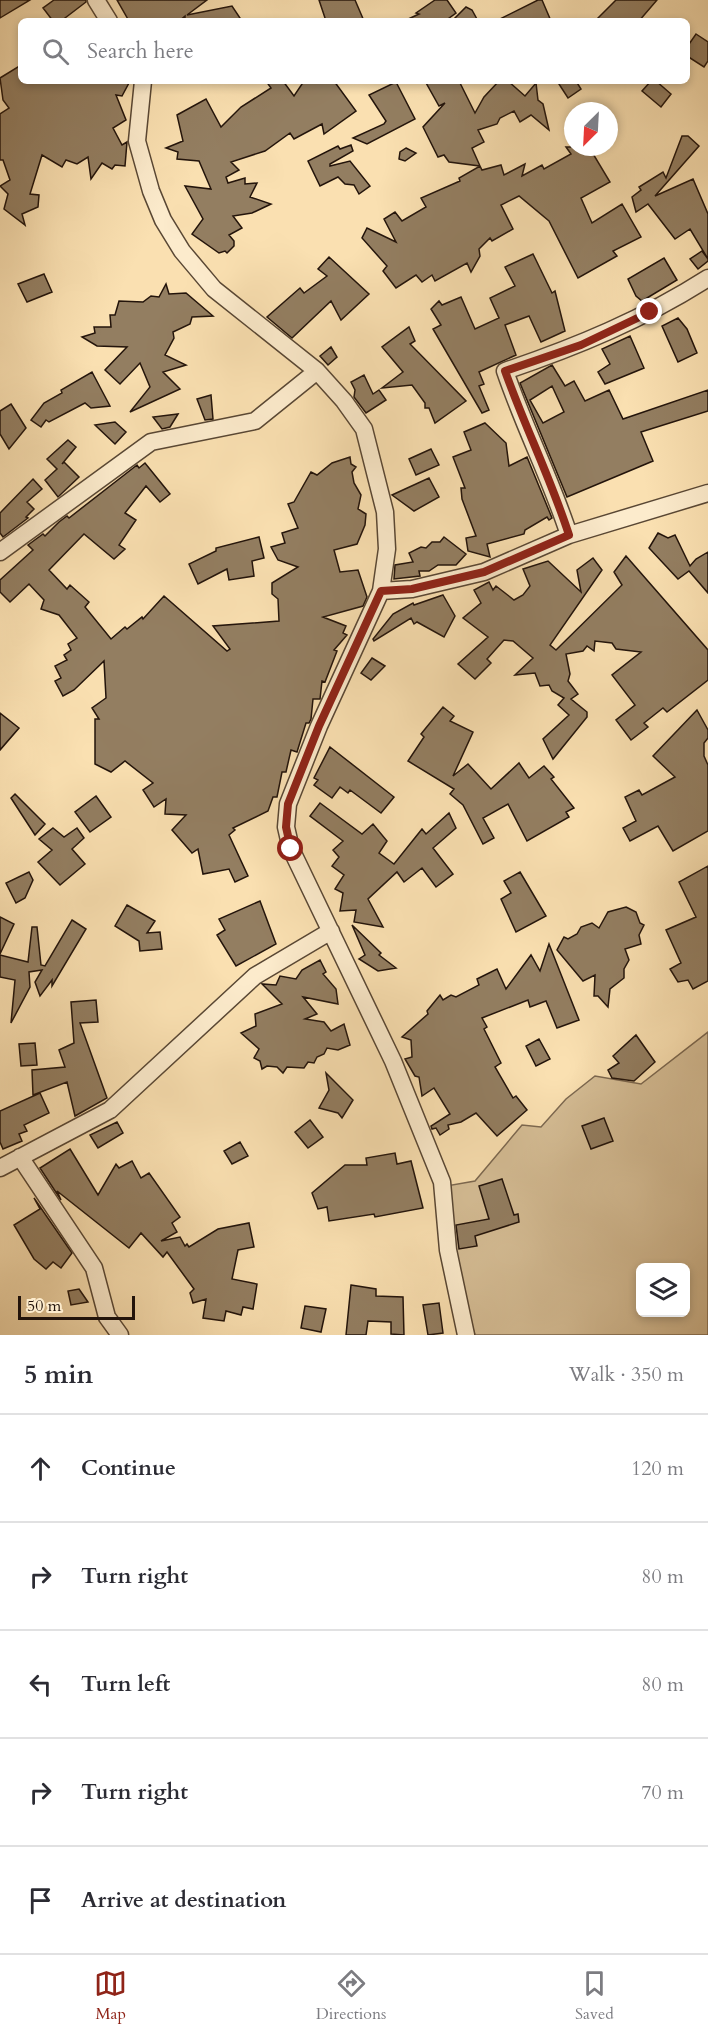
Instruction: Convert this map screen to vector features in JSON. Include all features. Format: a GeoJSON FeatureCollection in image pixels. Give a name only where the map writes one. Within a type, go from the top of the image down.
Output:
{"type":"FeatureCollection","features":[{"type":"Feature","properties":{"kind":"street"},"geometry":{"type":"LineString","coordinates":[[96,0],[107,18]]}},
{"type":"Feature","properties":{"kind":"street"},"geometry":{"type":"LineString","coordinates":[[142,84],[137,141],[151,191],[168,228],[182,251],[214,289],[317,370],[364,429],[385,512],[387,549],[381,591],[319,726],[288,804],[286,827],[291,849],[393,1060],[442,1182],[448,1250],[466,1335]]}},
{"type":"Feature","properties":{"kind":"street"},"geometry":{"type":"LineString","coordinates":[[569,535],[555,489],[524,425],[505,371],[581,345],[668,304],[708,278]]}},
{"type":"Feature","properties":{"kind":"street"},"geometry":{"type":"LineString","coordinates":[[0,552],[151,442],[255,421],[317,370]]}},
{"type":"Feature","properties":{"kind":"street"},"geometry":{"type":"LineString","coordinates":[[381,591],[412,589],[484,572],[569,535],[708,493]]}},
{"type":"Feature","properties":{"kind":"street"},"geometry":{"type":"LineString","coordinates":[[0,1168],[110,1110],[255,976],[331,931]]}},
{"type":"Feature","properties":{"kind":"street"},"geometry":{"type":"LineString","coordinates":[[20,1157],[94,1269],[107,1317],[120,1335]]}},
{"type":"Feature","properties":{"kind":"shaded area"},"geometry":{"type":"Polygon","coordinates":[[[708,1032],[708,1335],[475,1335],[452,1258],[446,1186],[475,1181],[522,1125],[541,1127],[566,1099],[595,1076],[641,1084],[708,1032]]]}},
{"type":"Feature","properties":{"kind":"building"},"geometry":{"type":"Polygon","coordinates":[[[0,0],[30,0],[0,18],[0,0]]]}},
{"type":"Feature","properties":{"kind":"building"},"geometry":{"type":"Polygon","coordinates":[[[54,0],[86,0],[65,18],[51,18],[43,8],[54,0]]]}},
{"type":"Feature","properties":{"kind":"building"},"geometry":{"type":"Polygon","coordinates":[[[117,0],[207,0],[187,15],[232,6],[240,18],[185,18],[185,16],[183,18],[127,18],[117,0]]]}},
{"type":"Feature","properties":{"kind":"building"},"geometry":{"type":"Polygon","coordinates":[[[319,0],[355,0],[363,18],[325,18],[319,0]]]}},
{"type":"Feature","properties":{"kind":"building"},"geometry":{"type":"Polygon","coordinates":[[[435,0],[447,0],[456,13],[449,18],[410,18],[419,14],[416,13],[435,0]]]}},
{"type":"Feature","properties":{"kind":"building"},"geometry":{"type":"Polygon","coordinates":[[[542,0],[550,18],[502,18],[542,0]]]}},
{"type":"Feature","properties":{"kind":"building"},"geometry":{"type":"Polygon","coordinates":[[[616,0],[657,0],[642,18],[598,18],[616,0]]]}},
{"type":"Feature","properties":{"kind":"building"},"geometry":{"type":"Polygon","coordinates":[[[466,7],[472,10],[476,18],[455,18],[466,7]]]}},
{"type":"Feature","properties":{"kind":"building"},"geometry":{"type":"Polygon","coordinates":[[[696,34],[708,42],[708,61],[704,67],[690,58],[690,43],[696,34]]]}},
{"type":"Feature","properties":{"kind":"building"},"geometry":{"type":"Polygon","coordinates":[[[18,67],[18,84],[128,84],[122,96],[116,95],[126,120],[113,128],[122,145],[127,142],[125,166],[115,165],[112,169],[102,163],[91,179],[88,157],[77,164],[66,160],[62,167],[42,155],[30,194],[39,195],[38,207],[22,214],[25,225],[4,209],[8,194],[0,186],[10,180],[3,160],[0,160],[0,114],[9,108],[3,100],[0,78],[18,67]]]}},
{"type":"Feature","properties":{"kind":"building"},"geometry":{"type":"Polygon","coordinates":[[[268,84],[285,84],[294,96],[302,84],[336,84],[356,111],[324,134],[322,124],[294,139],[290,133],[265,151],[231,162],[239,170],[226,177],[228,183],[245,178],[245,184],[257,183],[250,197],[271,204],[252,213],[233,216],[242,228],[229,235],[234,241],[234,246],[227,253],[225,251],[219,253],[192,234],[203,219],[185,186],[211,189],[199,161],[177,159],[178,152],[166,148],[183,141],[177,115],[206,99],[221,127],[241,107],[271,88],[268,84]]]}},
{"type":"Feature","properties":{"kind":"building"},"geometry":{"type":"Polygon","coordinates":[[[392,84],[397,84],[415,119],[367,144],[353,138],[386,121],[369,95],[392,84]]]}},
{"type":"Feature","properties":{"kind":"building"},"geometry":{"type":"Polygon","coordinates":[[[427,84],[460,84],[475,113],[484,97],[496,84],[511,84],[525,96],[536,84],[538,100],[543,104],[549,130],[531,115],[520,122],[514,111],[500,118],[497,124],[478,130],[484,142],[472,148],[480,166],[449,162],[444,155],[438,157],[423,127],[445,103],[439,106],[427,84]]]}},
{"type":"Feature","properties":{"kind":"building"},"geometry":{"type":"Polygon","coordinates":[[[559,84],[578,84],[581,89],[568,98],[559,84]]]}},
{"type":"Feature","properties":{"kind":"building"},"geometry":{"type":"Polygon","coordinates":[[[648,84],[659,84],[671,94],[661,107],[642,91],[648,84]]]}},
{"type":"Feature","properties":{"kind":"building"},"geometry":{"type":"Polygon","coordinates":[[[682,136],[688,136],[699,146],[655,196],[693,179],[708,214],[708,259],[690,229],[675,239],[648,204],[636,212],[632,197],[641,190],[639,187],[663,172],[666,178],[682,136]]]}},
{"type":"Feature","properties":{"kind":"building"},"geometry":{"type":"Polygon","coordinates":[[[351,145],[353,151],[330,166],[350,161],[370,186],[359,194],[354,185],[345,184],[338,177],[320,186],[308,161],[338,146],[340,149],[351,145]]]}},
{"type":"Feature","properties":{"kind":"building"},"geometry":{"type":"Polygon","coordinates":[[[406,148],[416,153],[405,161],[399,159],[400,152],[406,148]]]}},
{"type":"Feature","properties":{"kind":"building"},"geometry":{"type":"Polygon","coordinates":[[[567,156],[594,156],[610,182],[581,198],[592,223],[622,204],[641,237],[613,251],[617,256],[578,278],[549,221],[519,196],[501,205],[513,229],[492,241],[490,238],[479,249],[480,256],[471,272],[467,263],[435,281],[432,275],[422,282],[416,275],[396,288],[383,271],[387,266],[362,238],[367,228],[396,242],[384,219],[395,212],[402,221],[426,207],[421,198],[460,181],[459,178],[480,166],[482,170],[501,165],[504,175],[525,164],[522,176],[542,165],[544,169],[567,156]]]}},
{"type":"Feature","properties":{"kind":"building"},"geometry":{"type":"Polygon","coordinates":[[[702,251],[708,259],[698,269],[690,259],[702,251]]]}},
{"type":"Feature","properties":{"kind":"building"},"geometry":{"type":"Polygon","coordinates":[[[533,254],[552,293],[555,291],[565,331],[541,342],[529,316],[505,325],[516,355],[479,372],[484,384],[479,386],[489,410],[482,413],[433,329],[441,325],[431,309],[439,301],[442,305],[461,297],[475,329],[499,318],[490,298],[515,286],[505,267],[533,254]]]}},
{"type":"Feature","properties":{"kind":"building"},"geometry":{"type":"Polygon","coordinates":[[[329,257],[369,294],[341,320],[331,301],[292,338],[267,317],[300,288],[304,293],[327,276],[318,269],[329,257]]]}},
{"type":"Feature","properties":{"kind":"building"},"geometry":{"type":"Polygon","coordinates":[[[664,258],[677,280],[642,301],[636,296],[628,279],[664,258]]]}},
{"type":"Feature","properties":{"kind":"building"},"geometry":{"type":"Polygon","coordinates":[[[44,274],[52,292],[27,302],[18,284],[44,274]]]}},
{"type":"Feature","properties":{"kind":"building"},"geometry":{"type":"Polygon","coordinates":[[[166,284],[169,294],[186,293],[213,316],[192,317],[190,324],[173,332],[174,338],[165,355],[186,365],[163,372],[180,389],[130,412],[150,387],[140,363],[120,384],[105,370],[127,347],[97,346],[82,337],[95,333],[94,327],[111,327],[110,315],[115,315],[119,301],[143,302],[151,296],[159,297],[166,284]]]}},
{"type":"Feature","properties":{"kind":"building"},"geometry":{"type":"Polygon","coordinates":[[[678,318],[687,329],[697,353],[678,362],[662,326],[678,318]]]}},
{"type":"Feature","properties":{"kind":"building"},"geometry":{"type":"Polygon","coordinates":[[[409,327],[415,341],[410,344],[466,401],[435,423],[429,408],[425,408],[425,403],[412,385],[382,388],[403,372],[382,347],[409,327]]]}},
{"type":"Feature","properties":{"kind":"building"},"geometry":{"type":"Polygon","coordinates":[[[630,336],[644,368],[605,384],[598,372],[610,364],[602,349],[630,336]]]}},
{"type":"Feature","properties":{"kind":"building"},"geometry":{"type":"Polygon","coordinates":[[[331,347],[337,357],[328,365],[320,356],[331,347]]]}},
{"type":"Feature","properties":{"kind":"building"},"geometry":{"type":"Polygon","coordinates":[[[552,365],[565,386],[574,381],[585,401],[609,390],[623,419],[708,390],[708,411],[641,432],[653,461],[567,497],[520,383],[552,365]],[[552,386],[530,400],[543,423],[564,412],[552,386]]]}},
{"type":"Feature","properties":{"kind":"building"},"geometry":{"type":"Polygon","coordinates":[[[92,372],[110,406],[91,408],[85,403],[49,422],[46,420],[41,427],[31,420],[44,403],[92,372]]]}},
{"type":"Feature","properties":{"kind":"building"},"geometry":{"type":"Polygon","coordinates":[[[364,375],[373,394],[379,390],[386,400],[366,413],[354,397],[355,390],[351,382],[364,375]]]}},
{"type":"Feature","properties":{"kind":"building"},"geometry":{"type":"Polygon","coordinates":[[[211,395],[213,419],[205,420],[197,399],[211,395]]]}},
{"type":"Feature","properties":{"kind":"building"},"geometry":{"type":"Polygon","coordinates":[[[11,404],[26,428],[9,449],[0,434],[0,411],[11,404]]]}},
{"type":"Feature","properties":{"kind":"building"},"geometry":{"type":"Polygon","coordinates":[[[178,414],[170,427],[162,429],[153,417],[178,414]]]}},
{"type":"Feature","properties":{"kind":"building"},"geometry":{"type":"Polygon","coordinates":[[[115,422],[126,432],[115,444],[95,425],[115,422]]]}},
{"type":"Feature","properties":{"kind":"building"},"geometry":{"type":"Polygon","coordinates":[[[485,423],[506,443],[509,466],[527,457],[552,518],[549,520],[547,517],[525,530],[524,534],[487,544],[490,557],[468,551],[466,538],[476,536],[462,499],[461,488],[465,488],[453,457],[471,450],[464,432],[485,423]]]}},
{"type":"Feature","properties":{"kind":"building"},"geometry":{"type":"Polygon","coordinates":[[[68,440],[76,447],[62,464],[64,462],[79,477],[58,497],[45,480],[57,469],[47,459],[68,440]]]}},
{"type":"Feature","properties":{"kind":"building"},"geometry":{"type":"Polygon","coordinates":[[[431,449],[439,465],[416,475],[409,459],[431,449]]]}},
{"type":"Feature","properties":{"kind":"building"},"geometry":{"type":"Polygon","coordinates":[[[350,457],[351,464],[356,467],[352,472],[354,483],[361,495],[358,509],[366,514],[365,525],[357,544],[334,550],[340,572],[358,570],[367,597],[363,606],[323,617],[346,626],[343,633],[347,635],[334,650],[337,651],[325,682],[322,681],[320,699],[313,699],[311,719],[309,723],[306,723],[297,752],[291,750],[286,772],[282,772],[277,797],[273,797],[268,811],[233,828],[235,830],[229,835],[248,876],[235,882],[229,869],[203,874],[198,849],[192,853],[172,830],[186,815],[165,814],[166,799],[154,807],[143,790],[153,783],[125,761],[111,772],[95,764],[95,719],[99,719],[92,708],[106,698],[104,661],[74,690],[63,696],[55,681],[61,678],[55,666],[67,660],[64,655],[71,650],[68,644],[77,638],[59,615],[41,609],[44,600],[29,584],[10,602],[0,592],[0,580],[33,550],[28,545],[43,534],[45,536],[59,522],[67,516],[69,518],[137,465],[139,468],[145,463],[170,494],[160,502],[146,486],[125,513],[136,520],[119,545],[125,549],[114,559],[84,534],[49,570],[67,589],[70,585],[89,602],[85,607],[111,639],[125,627],[127,629],[142,617],[143,619],[164,596],[227,651],[230,649],[213,626],[279,621],[278,599],[272,594],[272,583],[298,567],[278,560],[271,547],[285,543],[282,533],[298,528],[288,504],[294,502],[311,472],[317,475],[332,463],[350,457]]]}},
{"type":"Feature","properties":{"kind":"building"},"geometry":{"type":"Polygon","coordinates":[[[429,478],[439,497],[414,511],[392,495],[429,478]]]}},
{"type":"Feature","properties":{"kind":"building"},"geometry":{"type":"Polygon","coordinates":[[[33,479],[42,489],[27,502],[34,509],[26,517],[28,518],[3,537],[0,533],[0,513],[33,479]]]}},
{"type":"Feature","properties":{"kind":"building"},"geometry":{"type":"Polygon","coordinates":[[[658,533],[668,538],[675,535],[690,566],[696,559],[708,552],[708,593],[689,571],[678,579],[649,548],[658,533]]]}},
{"type":"Feature","properties":{"kind":"building"},"geometry":{"type":"Polygon","coordinates":[[[259,537],[264,558],[252,561],[254,576],[229,580],[227,569],[198,584],[189,564],[216,551],[216,548],[259,537]]]}},
{"type":"Feature","properties":{"kind":"building"},"geometry":{"type":"Polygon","coordinates":[[[444,537],[466,554],[456,565],[438,565],[429,571],[419,571],[420,576],[394,579],[395,565],[413,562],[409,553],[421,547],[426,548],[432,542],[440,542],[444,537]]]}},
{"type":"Feature","properties":{"kind":"building"},"geometry":{"type":"Polygon","coordinates":[[[626,556],[708,650],[708,680],[667,712],[663,708],[644,723],[648,727],[631,740],[616,720],[635,705],[612,675],[641,652],[616,649],[612,643],[595,641],[594,651],[587,646],[583,651],[566,654],[570,674],[568,681],[578,694],[571,699],[587,712],[587,717],[553,759],[543,739],[569,715],[558,705],[564,698],[552,691],[549,685],[540,686],[535,673],[515,675],[533,658],[513,641],[504,640],[487,659],[491,663],[475,679],[458,664],[488,637],[463,618],[481,603],[474,590],[489,582],[493,590],[496,586],[514,600],[523,595],[530,586],[523,569],[548,561],[581,592],[577,570],[593,558],[602,570],[550,645],[556,650],[622,585],[614,572],[626,556]]]}},
{"type":"Feature","properties":{"kind":"building"},"geometry":{"type":"Polygon","coordinates":[[[443,595],[455,616],[444,637],[417,622],[414,624],[411,618],[374,641],[373,639],[393,614],[413,603],[414,605],[443,595]]]}},
{"type":"Feature","properties":{"kind":"building"},"geometry":{"type":"Polygon","coordinates":[[[372,658],[385,666],[371,680],[361,673],[372,658]]]}},
{"type":"Feature","properties":{"kind":"building"},"geometry":{"type":"Polygon","coordinates":[[[443,707],[454,716],[450,721],[473,732],[453,776],[468,764],[491,789],[519,763],[529,778],[544,766],[554,777],[551,779],[574,808],[566,812],[569,817],[527,841],[508,804],[483,818],[494,838],[483,844],[463,805],[450,794],[454,789],[408,761],[424,737],[421,734],[443,707]]]}},
{"type":"Feature","properties":{"kind":"building"},"geometry":{"type":"Polygon","coordinates":[[[697,710],[708,730],[708,738],[704,743],[704,756],[708,765],[708,831],[673,851],[658,826],[630,841],[623,828],[636,821],[625,797],[639,790],[642,795],[675,777],[653,756],[697,710]]]}},
{"type":"Feature","properties":{"kind":"building"},"geometry":{"type":"Polygon","coordinates":[[[0,713],[19,728],[0,750],[0,713]]]}},
{"type":"Feature","properties":{"kind":"building"},"geometry":{"type":"Polygon","coordinates":[[[330,747],[394,797],[381,813],[350,790],[348,793],[340,787],[332,798],[314,785],[318,780],[314,778],[330,747]]]}},
{"type":"Feature","properties":{"kind":"building"},"geometry":{"type":"Polygon","coordinates":[[[15,794],[45,824],[35,835],[11,798],[15,794]]]}},
{"type":"Feature","properties":{"kind":"building"},"geometry":{"type":"Polygon","coordinates":[[[96,796],[111,817],[90,832],[75,812],[96,796]]]}},
{"type":"Feature","properties":{"kind":"building"},"geometry":{"type":"Polygon","coordinates":[[[320,803],[362,834],[373,824],[387,841],[379,853],[394,864],[422,829],[426,834],[449,813],[456,828],[433,848],[453,874],[436,887],[422,868],[404,882],[397,872],[368,899],[383,927],[354,922],[356,910],[340,911],[343,893],[335,889],[344,875],[332,866],[339,857],[333,850],[343,841],[310,816],[320,803]]]}},
{"type":"Feature","properties":{"kind":"building"},"geometry":{"type":"Polygon","coordinates":[[[53,828],[64,837],[77,828],[84,838],[72,849],[85,864],[60,885],[38,862],[52,850],[39,839],[53,828]]]}},
{"type":"Feature","properties":{"kind":"building"},"geometry":{"type":"Polygon","coordinates":[[[708,866],[708,981],[693,989],[688,980],[678,982],[670,969],[681,963],[666,930],[696,917],[679,882],[708,866]]]}},
{"type":"Feature","properties":{"kind":"building"},"geometry":{"type":"Polygon","coordinates":[[[29,872],[33,880],[25,898],[16,903],[6,883],[29,872]]]}},
{"type":"Feature","properties":{"kind":"building"},"geometry":{"type":"Polygon","coordinates":[[[520,872],[546,916],[516,932],[501,899],[511,893],[504,881],[520,872]]]}},
{"type":"Feature","properties":{"kind":"building"},"geometry":{"type":"Polygon","coordinates":[[[260,901],[276,944],[236,966],[217,935],[225,930],[219,919],[260,901]]]}},
{"type":"Feature","properties":{"kind":"building"},"geometry":{"type":"Polygon","coordinates":[[[127,905],[155,921],[147,933],[160,932],[162,949],[140,951],[139,941],[115,926],[127,905]]]}},
{"type":"Feature","properties":{"kind":"building"},"geometry":{"type":"Polygon","coordinates":[[[626,907],[636,912],[640,923],[644,925],[639,935],[641,944],[625,949],[629,960],[624,969],[624,978],[610,989],[608,1007],[598,996],[594,996],[595,975],[583,981],[557,950],[564,937],[568,939],[577,934],[581,927],[592,923],[599,928],[608,912],[626,907]]]}},
{"type":"Feature","properties":{"kind":"building"},"geometry":{"type":"Polygon","coordinates":[[[0,917],[14,924],[0,954],[0,917]]]}},
{"type":"Feature","properties":{"kind":"building"},"geometry":{"type":"Polygon","coordinates":[[[72,920],[86,929],[52,986],[52,980],[40,996],[35,982],[42,970],[29,972],[30,987],[11,1023],[15,980],[0,977],[0,955],[28,962],[32,927],[37,927],[41,965],[45,966],[72,920]]]}},
{"type":"Feature","properties":{"kind":"building"},"geometry":{"type":"Polygon","coordinates":[[[352,925],[381,953],[379,955],[396,968],[378,971],[359,959],[365,955],[352,925]]]}},
{"type":"Feature","properties":{"kind":"building"},"geometry":{"type":"Polygon","coordinates":[[[549,944],[579,1020],[557,1028],[546,1001],[530,1007],[528,1000],[482,1018],[487,1027],[484,1029],[501,1063],[495,1067],[513,1098],[516,1096],[527,1110],[497,1136],[476,1113],[461,1122],[448,1125],[449,1129],[440,1135],[436,1128],[432,1129],[431,1126],[450,1114],[434,1088],[422,1096],[419,1077],[415,1076],[405,1059],[412,1057],[411,1040],[402,1037],[428,1014],[427,1011],[440,995],[443,1000],[451,995],[456,997],[479,985],[477,979],[497,969],[506,989],[531,955],[540,971],[549,944]]]}},
{"type":"Feature","properties":{"kind":"building"},"geometry":{"type":"Polygon","coordinates":[[[320,960],[326,972],[323,974],[336,989],[338,1004],[303,997],[317,1014],[305,1019],[324,1022],[331,1031],[344,1024],[350,1045],[338,1050],[327,1048],[314,1063],[308,1062],[304,1068],[287,1067],[283,1073],[277,1067],[267,1066],[262,1069],[260,1061],[254,1058],[259,1049],[241,1033],[256,1026],[255,1014],[282,1004],[262,984],[276,985],[280,976],[296,979],[302,970],[320,960]]]}},
{"type":"Feature","properties":{"kind":"building"},"geometry":{"type":"Polygon","coordinates":[[[96,1000],[98,1022],[80,1023],[107,1098],[75,1116],[67,1082],[33,1095],[32,1070],[65,1067],[59,1050],[74,1043],[71,1002],[96,1000]]]}},
{"type":"Feature","properties":{"kind":"building"},"geometry":{"type":"Polygon","coordinates":[[[636,1035],[655,1062],[634,1081],[612,1078],[608,1070],[619,1063],[613,1056],[636,1035]]]}},
{"type":"Feature","properties":{"kind":"building"},"geometry":{"type":"Polygon","coordinates":[[[539,1039],[550,1059],[536,1066],[526,1046],[539,1039]]]}},
{"type":"Feature","properties":{"kind":"building"},"geometry":{"type":"Polygon","coordinates":[[[35,1043],[37,1065],[21,1066],[19,1044],[35,1043]]]}},
{"type":"Feature","properties":{"kind":"building"},"geometry":{"type":"Polygon","coordinates":[[[326,1073],[353,1100],[342,1118],[338,1113],[319,1108],[329,1090],[326,1073]]]}},
{"type":"Feature","properties":{"kind":"building"},"geometry":{"type":"Polygon","coordinates":[[[40,1093],[49,1113],[24,1125],[27,1131],[19,1134],[22,1141],[3,1149],[0,1142],[0,1111],[40,1093]]]}},
{"type":"Feature","properties":{"kind":"building"},"geometry":{"type":"Polygon","coordinates":[[[604,1118],[613,1141],[591,1149],[582,1126],[604,1118]]]}},
{"type":"Feature","properties":{"kind":"building"},"geometry":{"type":"Polygon","coordinates":[[[310,1120],[323,1137],[308,1148],[295,1132],[310,1120]]]}},
{"type":"Feature","properties":{"kind":"building"},"geometry":{"type":"Polygon","coordinates":[[[117,1122],[123,1133],[98,1148],[90,1135],[117,1122]]]}},
{"type":"Feature","properties":{"kind":"building"},"geometry":{"type":"Polygon","coordinates":[[[240,1142],[248,1156],[232,1164],[224,1151],[240,1142]]]}},
{"type":"Feature","properties":{"kind":"building"},"geometry":{"type":"Polygon","coordinates":[[[70,1149],[98,1195],[116,1164],[119,1168],[132,1161],[141,1178],[149,1173],[180,1217],[172,1223],[177,1232],[161,1241],[180,1237],[185,1246],[187,1244],[189,1247],[218,1229],[249,1223],[254,1247],[238,1250],[232,1279],[257,1284],[253,1309],[243,1307],[241,1315],[226,1311],[224,1321],[203,1318],[206,1299],[193,1303],[190,1293],[194,1289],[167,1252],[163,1257],[141,1233],[129,1248],[57,1191],[61,1200],[40,1168],[70,1149]]]}},
{"type":"Feature","properties":{"kind":"building"},"geometry":{"type":"Polygon","coordinates":[[[395,1153],[397,1164],[411,1161],[423,1208],[375,1217],[374,1214],[329,1221],[327,1207],[318,1209],[312,1193],[345,1165],[367,1165],[366,1158],[395,1153]]]}},
{"type":"Feature","properties":{"kind":"building"},"geometry":{"type":"Polygon","coordinates":[[[502,1179],[514,1215],[518,1214],[519,1222],[475,1236],[477,1246],[459,1249],[456,1225],[489,1219],[479,1186],[502,1179]]]}},
{"type":"Feature","properties":{"kind":"building"},"geometry":{"type":"Polygon","coordinates":[[[34,1198],[72,1253],[61,1268],[53,1262],[46,1269],[34,1259],[14,1225],[40,1209],[34,1198]]]}},
{"type":"Feature","properties":{"kind":"building"},"geometry":{"type":"Polygon","coordinates":[[[351,1285],[376,1289],[376,1296],[403,1297],[404,1335],[391,1334],[391,1322],[368,1321],[366,1335],[346,1335],[351,1285]]]}},
{"type":"Feature","properties":{"kind":"building"},"geometry":{"type":"Polygon","coordinates":[[[79,1289],[88,1302],[71,1305],[68,1291],[79,1289]]]}},
{"type":"Feature","properties":{"kind":"building"},"geometry":{"type":"Polygon","coordinates":[[[439,1303],[443,1333],[428,1335],[423,1305],[439,1303]]]}},
{"type":"Feature","properties":{"kind":"building"},"geometry":{"type":"Polygon","coordinates":[[[305,1306],[326,1309],[321,1332],[301,1328],[305,1306]]]}},
{"type":"Feature","properties":{"kind":"route"},"geometry":{"type":"LineString","coordinates":[[291,849],[286,827],[288,804],[305,758],[381,591],[412,589],[484,572],[569,535],[555,489],[524,425],[505,371],[581,345],[650,312]]}}]}
